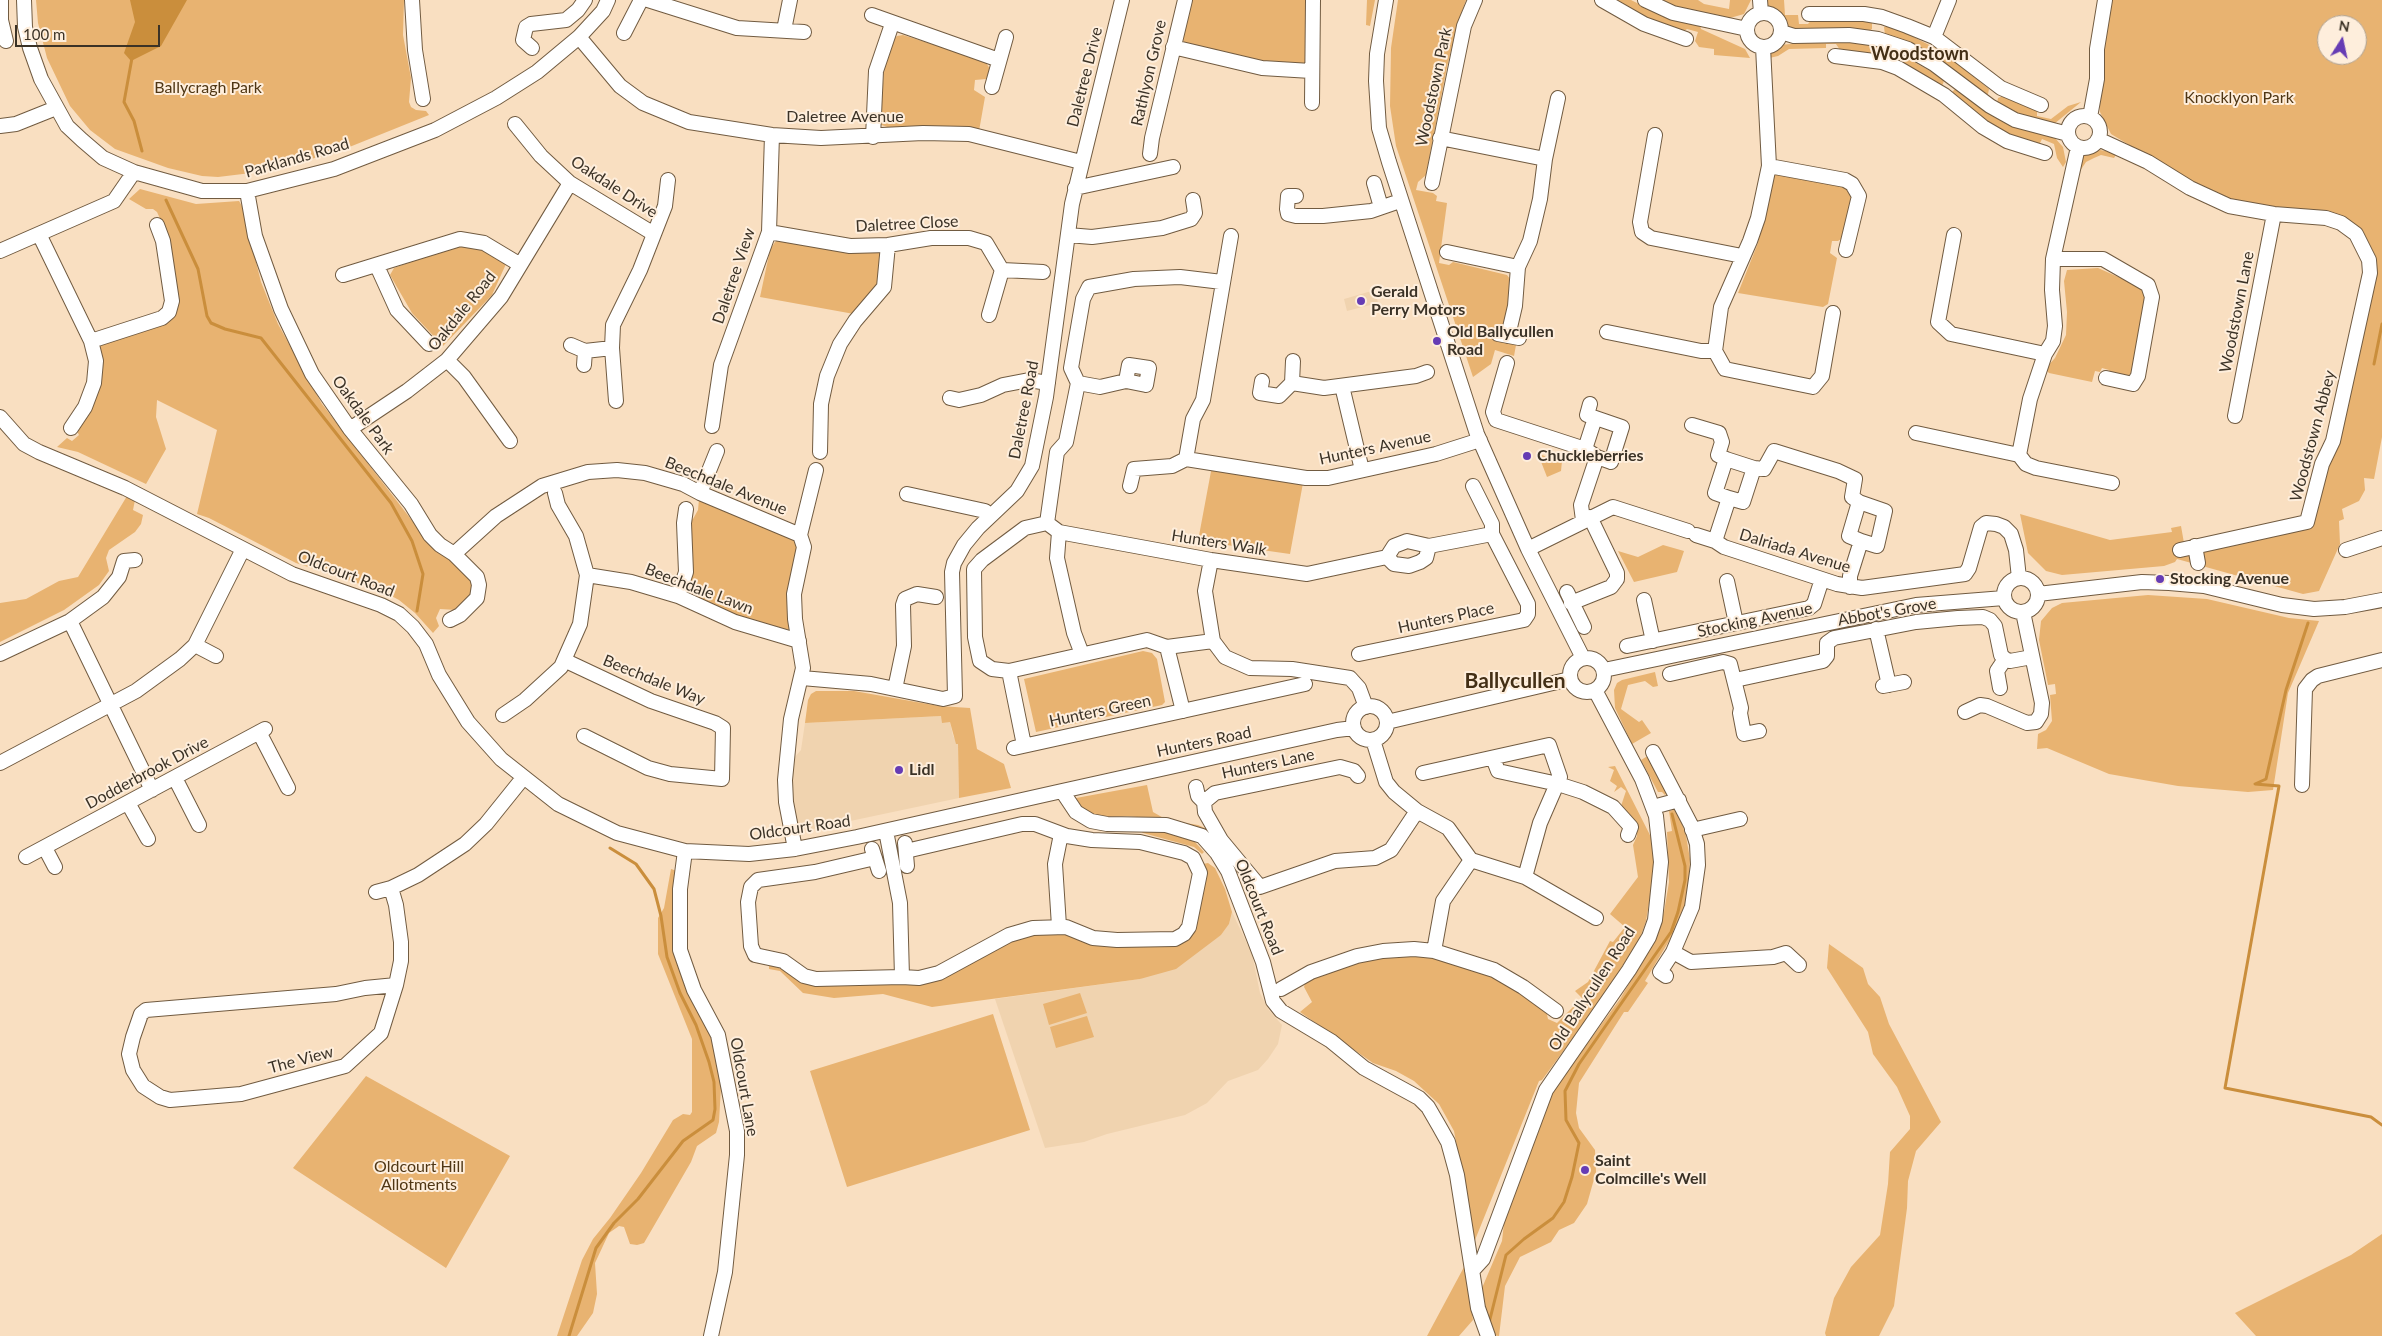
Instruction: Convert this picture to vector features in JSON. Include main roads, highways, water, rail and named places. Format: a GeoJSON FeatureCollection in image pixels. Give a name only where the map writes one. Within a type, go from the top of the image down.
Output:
{"type":"FeatureCollection","features":[{"type":"Feature","properties":{"kind":"waterway"},"geometry":{"type":"LineString","coordinates":[[132,58],[124,102],[134,121],[142,151]]}},
{"type":"Feature","properties":{"kind":"waterway"},"geometry":{"type":"LineString","coordinates":[[166,200],[198,269],[207,316],[211,323],[225,329],[261,338],[391,503],[412,541],[423,574],[417,611]]}},
{"type":"Feature","properties":{"kind":"waterway"},"geometry":{"type":"LineString","coordinates":[[2374,364],[2382,324]]}},
{"type":"Feature","properties":{"kind":"waterway"},"geometry":{"type":"LineString","coordinates":[[2308,623],[2286,690],[2266,779],[2255,784],[2279,786],[2225,1088],[2371,1117],[2382,1125]]}},
{"type":"Feature","properties":{"kind":"waterway"},"geometry":{"type":"LineString","coordinates":[[1489,1323],[1506,1255],[1553,1218],[1564,1202],[1572,1177],[1579,1143],[1566,1120],[1565,1091],[1579,1064],[1671,932],[1678,912],[1685,880],[1685,866],[1672,814]]}},
{"type":"Feature","properties":{"kind":"waterway"},"geometry":{"type":"LineString","coordinates":[[569,1336],[596,1248],[614,1223],[638,1199],[683,1141],[713,1120],[715,1109],[714,1082],[709,1062],[696,1025],[680,993],[667,957],[661,916],[654,889],[636,864],[610,848]]}},
{"type":"Feature","properties":{"kind":"place","name":"Gerald Perry Motors"},"geometry":{"type":"Point","coordinates":[1361,301]}},
{"type":"Feature","properties":{"kind":"place","name":"Old Ballycullen Road"},"geometry":{"type":"Point","coordinates":[1437,341]}},
{"type":"Feature","properties":{"kind":"place","name":"Chuckleberries"},"geometry":{"type":"Point","coordinates":[1527,456]}},
{"type":"Feature","properties":{"kind":"place","name":"Stocking Avenue"},"geometry":{"type":"Point","coordinates":[2160,579]}},
{"type":"Feature","properties":{"kind":"place","name":"Lidl"},"geometry":{"type":"Point","coordinates":[899,770]}},
{"type":"Feature","properties":{"kind":"place","name":"Saint Colmcille's Well"},"geometry":{"type":"Point","coordinates":[1585,1170]}},
{"type":"Feature","properties":{"kind":"district","name":"Woodstown"},"geometry":{"type":"Point","coordinates":[1920,54]}},
{"type":"Feature","properties":{"kind":"district","name":"Ballycullen"},"geometry":{"type":"Point","coordinates":[1515,681]}},
{"type":"Feature","properties":{"kind":"park label","name":"Ballycragh Park"},"geometry":{"type":"Point","coordinates":[208,88]}},
{"type":"Feature","properties":{"kind":"park label","name":"Knocklyon Park"},"geometry":{"type":"Point","coordinates":[2239,98]}},
{"type":"Feature","properties":{"kind":"park label","name":"Oldcourt Hill Allotments"},"geometry":{"type":"Point","coordinates":[419,1176]}}]}
